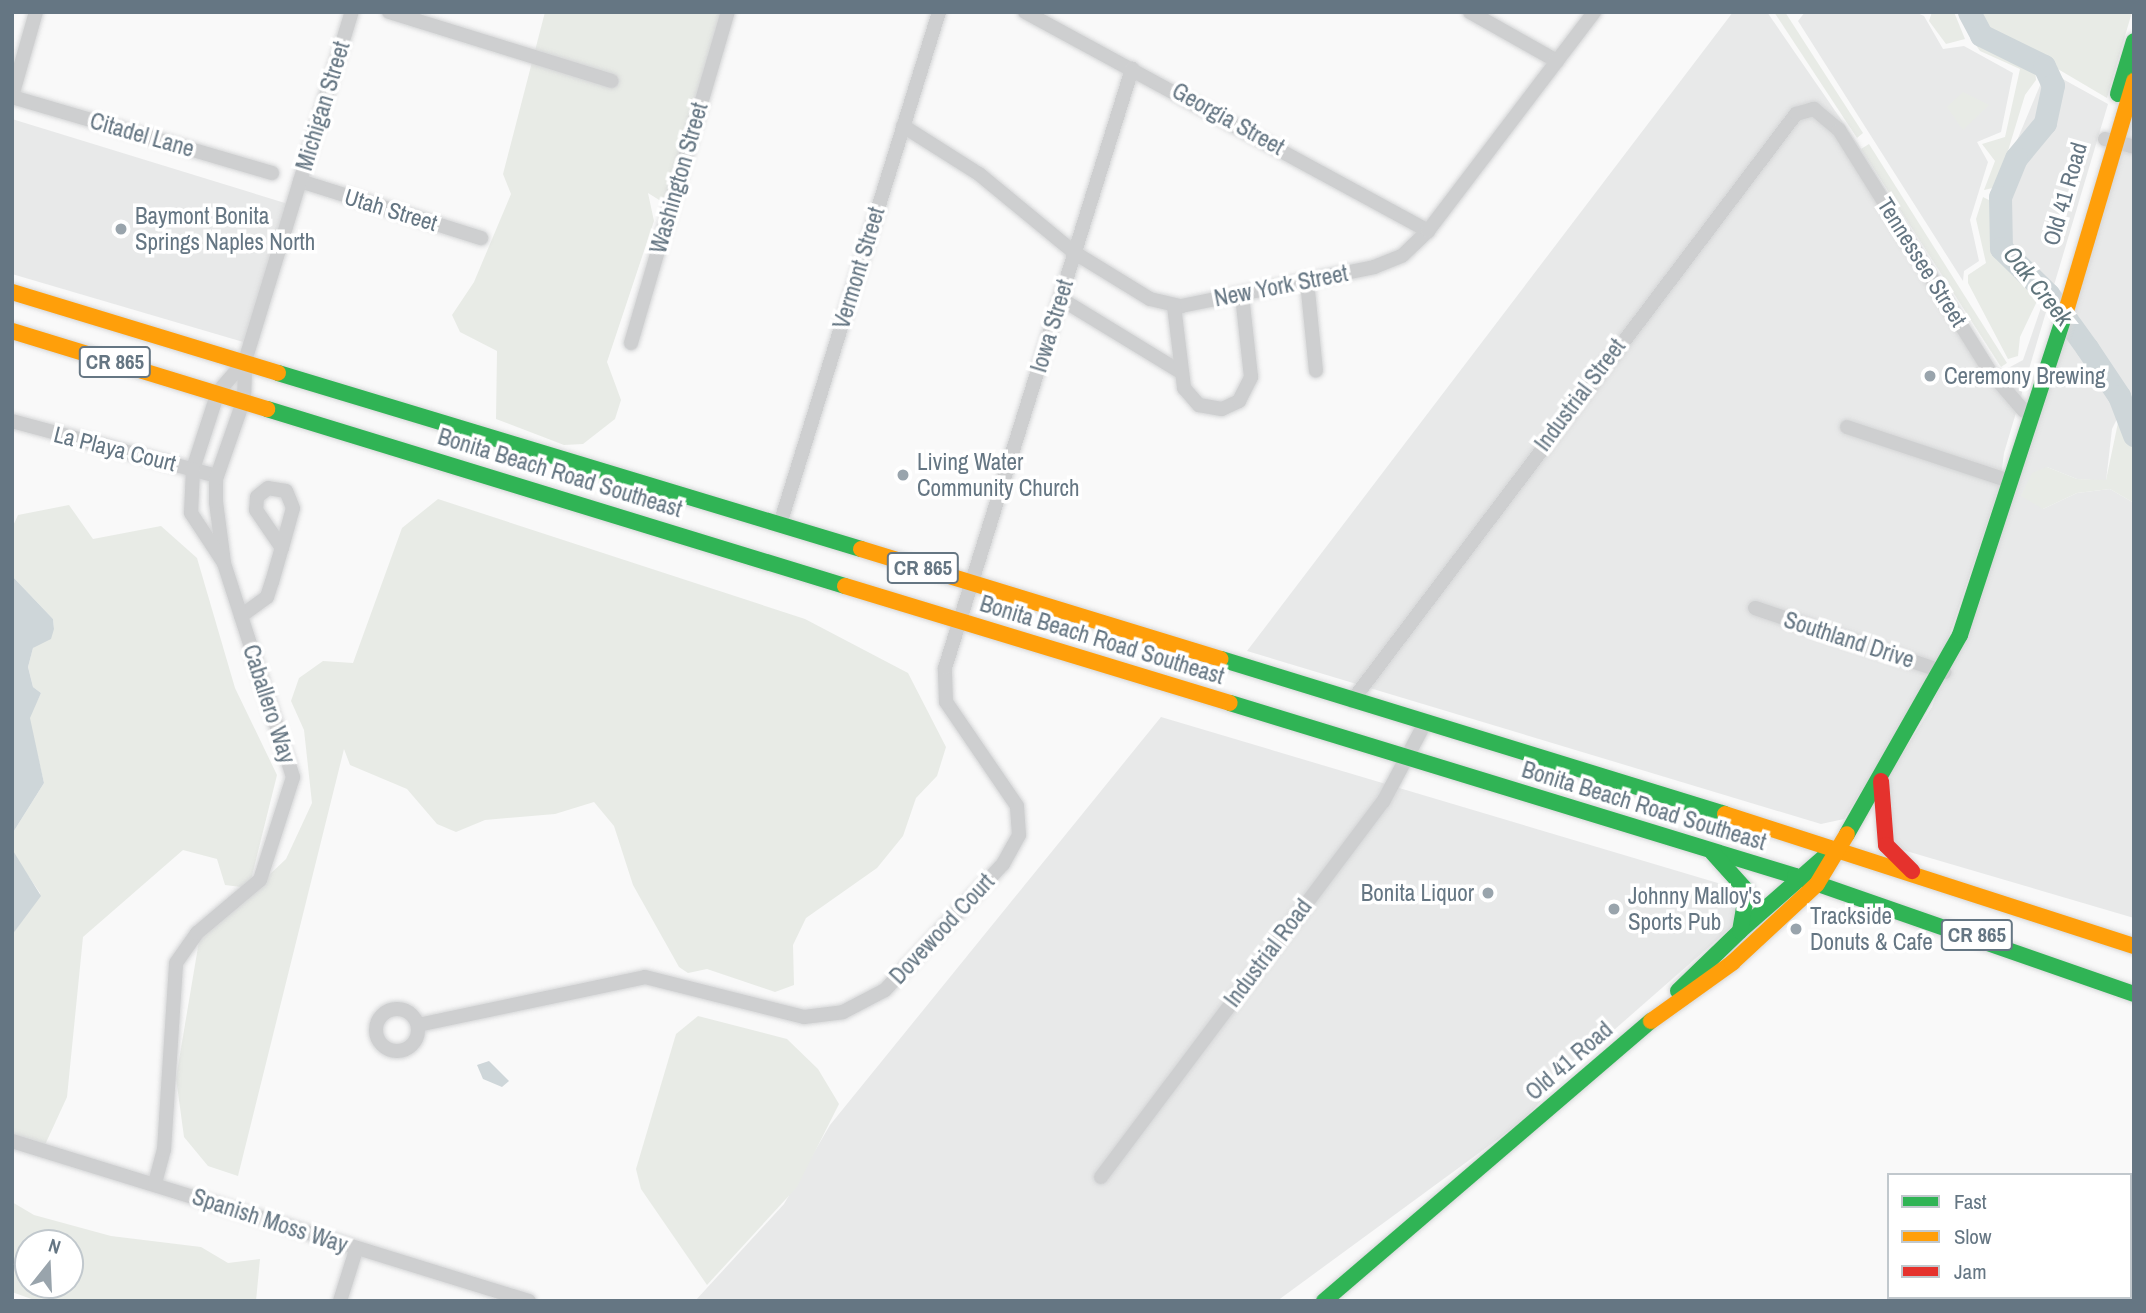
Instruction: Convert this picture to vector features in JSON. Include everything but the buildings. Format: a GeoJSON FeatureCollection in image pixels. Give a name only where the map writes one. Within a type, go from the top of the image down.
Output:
{"type":"FeatureCollection","features":[{"type":"Feature","properties":{"kind":"main road","name":"Old 41 Road"},"geometry":{"type":"LineString","coordinates":[[1324,1301],[1655,1018],[1732,963],[1817,884],[1832,850],[1944,672],[2009,481],[2052,340],[2110,140],[2134,41]]}},
{"type":"Feature","properties":{"kind":"main road","name":"Old 41 Road"},"geometry":{"type":"LineString","coordinates":[[2110,140],[2134,81]]}},
{"type":"Feature","properties":{"kind":"main road","name":"Bonita Beach Road Southeast"},"geometry":{"type":"LineString","coordinates":[[12,292],[972,583],[2134,946]]}},
{"type":"Feature","properties":{"kind":"main road","name":"Bonita Beach Road Southeast"},"geometry":{"type":"LineString","coordinates":[[12,331],[244,399],[1795,876],[2134,994]]}},
{"type":"Feature","properties":{"kind":"main road","name":"Old 41 Road"},"geometry":{"type":"LineString","coordinates":[[2009,481],[2024,411],[2052,340]]}},
{"type":"Feature","properties":{"kind":"main road"},"geometry":{"type":"LineString","coordinates":[[1883,771],[1878,804],[1885,845],[1905,867],[1938,884]]}},
{"type":"Feature","properties":{"kind":"main road","name":"Old 41 Road"},"geometry":{"type":"LineString","coordinates":[[1655,1018],[1795,876],[1832,850]]}},
{"type":"Feature","properties":{"kind":"main road"},"geometry":{"type":"LineString","coordinates":[[1712,851],[1747,891],[1740,931]]}},
{"type":"Feature","properties":{"kind":"street"},"geometry":{"type":"LineString","coordinates":[[12,96],[36,12]]}},
{"type":"Feature","properties":{"kind":"street","name":"Michigan Street"},"geometry":{"type":"LineString","coordinates":[[245,361],[352,12]]}},
{"type":"Feature","properties":{"kind":"street"},"geometry":{"type":"LineString","coordinates":[[388,12],[612,81]]}},
{"type":"Feature","properties":{"kind":"street","name":"Washington Street"},"geometry":{"type":"LineString","coordinates":[[631,343],[728,12]]}},
{"type":"Feature","properties":{"kind":"street","name":"Vermont Street"},"geometry":{"type":"LineString","coordinates":[[780,524],[939,12]]}},
{"type":"Feature","properties":{"kind":"street","name":"Georgia Street"},"geometry":{"type":"LineString","coordinates":[[1025,12],[1428,231]]}},
{"type":"Feature","properties":{"kind":"street"},"geometry":{"type":"LineString","coordinates":[[1470,12],[1557,61]]}},
{"type":"Feature","properties":{"kind":"street","name":"New York Street"},"geometry":{"type":"LineString","coordinates":[[904,126],[971,167],[1075,253],[1150,299],[1174,306],[1242,295],[1389,262],[1428,231],[1594,12]]}},
{"type":"Feature","properties":{"kind":"street","name":"Iowa Street"},"geometry":{"type":"LineString","coordinates":[[972,583],[1132,69]]}},
{"type":"Feature","properties":{"kind":"street","name":"Citadel Lane"},"geometry":{"type":"LineString","coordinates":[[12,96],[272,173]]}},
{"type":"Feature","properties":{"kind":"street","name":"Tennessee Street"},"geometry":{"type":"LineString","coordinates":[[1821,113],[1839,130],[1991,373],[2024,411]]}},
{"type":"Feature","properties":{"kind":"street","name":"Industrial Street"},"geometry":{"type":"LineString","coordinates":[[1352,701],[1761,157],[1796,114],[1821,113]]}},
{"type":"Feature","properties":{"kind":"street"},"geometry":{"type":"LineString","coordinates":[[2110,140],[2134,147]]}},
{"type":"Feature","properties":{"kind":"street","name":"Utah Street"},"geometry":{"type":"LineString","coordinates":[[300,181],[481,238]]}},
{"type":"Feature","properties":{"kind":"street"},"geometry":{"type":"LineString","coordinates":[[1307,281],[1316,371]]}},
{"type":"Feature","properties":{"kind":"street"},"geometry":{"type":"LineString","coordinates":[[1174,306],[1179,370],[1187,395],[1199,405],[1222,409],[1239,401],[1251,377],[1242,295]]}},
{"type":"Feature","properties":{"kind":"street"},"geometry":{"type":"LineString","coordinates":[[1061,299],[1179,370]]}},
{"type":"Feature","properties":{"kind":"street","name":"Caballero Way"},"geometry":{"type":"LineString","coordinates":[[224,563],[191,513],[193,469],[219,392],[245,361]]}},
{"type":"Feature","properties":{"kind":"street","name":"Caballero Way"},"geometry":{"type":"LineString","coordinates":[[155,1182],[164,1150],[176,963],[197,933],[260,880],[293,777],[224,563],[217,476],[244,399],[245,361]]}},
{"type":"Feature","properties":{"kind":"street","name":"La Playa Court"},"geometry":{"type":"LineString","coordinates":[[12,422],[217,476]]}},
{"type":"Feature","properties":{"kind":"street"},"geometry":{"type":"LineString","coordinates":[[1847,427],[2009,481]]}},
{"type":"Feature","properties":{"kind":"street"},"geometry":{"type":"LineString","coordinates":[[241,616],[263,605],[282,548]]}},
{"type":"Feature","properties":{"kind":"street","name":"Dovewood Court"},"geometry":{"type":"LineString","coordinates":[[418,1025],[645,977],[804,1017],[843,1012],[885,990],[1003,864],[1019,835],[1017,806],[946,702],[946,668],[972,583]]}},
{"type":"Feature","properties":{"kind":"street","name":"Southland Drive"},"geometry":{"type":"LineString","coordinates":[[1755,608],[1944,672]]}},
{"type":"Feature","properties":{"kind":"street","name":"Industrial Road"},"geometry":{"type":"LineString","coordinates":[[1101,1177],[1409,759],[1425,723]]}},
{"type":"Feature","properties":{"kind":"street","name":"Spanish Moss Way"},"geometry":{"type":"LineString","coordinates":[[12,1141],[155,1182],[356,1250],[528,1301]]}},
{"type":"Feature","properties":{"kind":"street"},"geometry":{"type":"LineString","coordinates":[[340,1301],[356,1250]]}},
{"type":"Feature","properties":{"kind":"shaded area"},"geometry":{"type":"Polygon","coordinates":[[[545,12],[723,12],[664,203],[648,193],[654,221],[607,362],[621,400],[615,419],[583,444],[564,445],[496,419],[497,351],[460,332],[452,315],[474,282],[511,194],[503,174],[545,12]]]}},
{"type":"Feature","properties":{"kind":"shaded area"},"geometry":{"type":"Polygon","coordinates":[[[1733,12],[1767,12],[1858,144],[1999,373],[2023,360],[2045,296],[2007,253],[1995,193],[2041,83],[2041,67],[2108,104],[2004,453],[2000,485],[1938,669],[1844,819],[1821,824],[1247,651],[1733,12]]]}},
{"type":"Feature","properties":{"kind":"shaded area"},"geometry":{"type":"Polygon","coordinates":[[[1774,12],[1785,12],[1863,133],[1857,138],[1774,12]]]}},
{"type":"Feature","properties":{"kind":"shaded area"},"geometry":{"type":"Polygon","coordinates":[[[1805,12],[1915,12],[1924,16],[1943,49],[1964,46],[2013,73],[2001,132],[1977,142],[1988,162],[1970,220],[1979,261],[1964,271],[1963,281],[1798,21],[1805,12]]]}},
{"type":"Feature","properties":{"kind":"shaded area"},"geometry":{"type":"Polygon","coordinates":[[[1932,12],[1954,12],[1965,39],[1946,44],[1929,21],[1932,12]]]}},
{"type":"Feature","properties":{"kind":"shaded area"},"geometry":{"type":"Polygon","coordinates":[[[1973,12],[2132,12],[2107,98],[2017,45],[1983,33],[1973,12]]]}},
{"type":"Feature","properties":{"kind":"shaded area"},"geometry":{"type":"Polygon","coordinates":[[[1969,35],[2035,67],[2036,80],[2025,95],[1997,187],[1984,190],[1995,161],[1982,144],[2005,137],[2020,69],[1980,51],[1969,35]]]}},
{"type":"Feature","properties":{"kind":"shaded area"},"geometry":{"type":"Polygon","coordinates":[[[1963,92],[1989,105],[1963,130],[1947,107],[1963,92]]]}},
{"type":"Feature","properties":{"kind":"shaded area"},"geometry":{"type":"Polygon","coordinates":[[[2134,103],[2134,414],[2120,413],[2112,429],[2106,481],[2077,479],[2047,467],[2043,509],[2077,493],[2110,489],[2134,503],[2134,918],[1896,848],[1886,823],[1889,774],[1932,707],[2134,103]]]}},
{"type":"Feature","properties":{"kind":"shaded area"},"geometry":{"type":"Polygon","coordinates":[[[12,119],[298,207],[257,346],[12,274],[12,119]]]}},
{"type":"Feature","properties":{"kind":"shaded area"},"geometry":{"type":"Polygon","coordinates":[[[1869,144],[2007,363],[2001,367],[1861,149],[1869,144]]]}},
{"type":"Feature","properties":{"kind":"shaded area"},"geometry":{"type":"Polygon","coordinates":[[[1983,197],[1995,203],[2002,257],[2040,295],[2020,337],[2018,356],[2008,359],[1968,283],[1968,275],[1986,263],[1976,219],[1983,197]]]}},
{"type":"Feature","properties":{"kind":"shaded area"},"geometry":{"type":"Polygon","coordinates":[[[2120,413],[2134,414],[2134,503],[2110,489],[2077,493],[2043,509],[2021,496],[2032,473],[2047,467],[2077,479],[2106,480],[2120,413]]]}},
{"type":"Feature","properties":{"kind":"shaded area"},"geometry":{"type":"Polygon","coordinates":[[[438,499],[805,619],[908,673],[946,747],[937,776],[916,798],[903,836],[877,868],[806,918],[793,945],[794,985],[775,992],[707,969],[688,973],[679,967],[633,885],[614,826],[594,802],[555,814],[485,820],[456,832],[437,824],[407,789],[350,765],[344,749],[238,1176],[208,1166],[184,1137],[176,1078],[199,941],[286,859],[312,803],[304,730],[291,701],[299,678],[323,661],[353,663],[402,528],[438,499]]]}},
{"type":"Feature","properties":{"kind":"shaded area"},"geometry":{"type":"Polygon","coordinates":[[[69,505],[93,539],[161,526],[197,558],[235,688],[277,775],[249,888],[225,885],[217,859],[183,850],[83,937],[67,1097],[44,1147],[12,1141],[12,935],[40,893],[14,855],[12,834],[44,783],[29,718],[41,693],[33,687],[28,667],[33,648],[54,629],[53,619],[12,576],[12,528],[18,515],[69,505]]]}},
{"type":"Feature","properties":{"kind":"shaded area"},"geometry":{"type":"Polygon","coordinates":[[[12,576],[53,619],[54,629],[51,639],[33,648],[28,667],[33,687],[41,693],[30,718],[44,783],[12,834],[12,576]]]}},
{"type":"Feature","properties":{"kind":"shaded area"},"geometry":{"type":"Polygon","coordinates":[[[1161,717],[1738,889],[1735,924],[1566,1072],[1524,1120],[1277,1301],[695,1301],[784,1204],[830,1125],[1161,717]]]}},
{"type":"Feature","properties":{"kind":"shaded area"},"geometry":{"type":"Polygon","coordinates":[[[12,849],[41,896],[12,935],[12,849]]]}},
{"type":"Feature","properties":{"kind":"shaded area"},"geometry":{"type":"Polygon","coordinates":[[[698,1016],[787,1039],[818,1069],[839,1104],[797,1187],[707,1285],[641,1189],[636,1169],[676,1034],[698,1016]]]}},
{"type":"Feature","properties":{"kind":"shaded area"},"geometry":{"type":"Polygon","coordinates":[[[489,1061],[509,1081],[502,1087],[483,1079],[477,1065],[489,1061]]]}},
{"type":"Feature","properties":{"kind":"shaded area"},"geometry":{"type":"Polygon","coordinates":[[[12,1202],[34,1215],[111,1236],[201,1247],[228,1263],[260,1259],[256,1301],[37,1301],[31,1299],[84,1299],[84,1229],[14,1229],[14,1293],[12,1202]]]}},
{"type":"Feature","properties":{"kind":"waterway","name":"Oak Creek"},"geometry":{"type":"LineString","coordinates":[[1969,12],[1981,35],[2044,66],[2053,85],[2045,123],[2016,158],[2000,197],[2001,248],[2048,294],[2087,348],[2119,396],[2134,435]]}},
{"type":"Feature","properties":{"kind":"traffic: fast"},"geometry":{"type":"LineString","coordinates":[[2118,94],[2134,41]]}},
{"type":"Feature","properties":{"kind":"traffic: fast"},"geometry":{"type":"LineString","coordinates":[[1847,834],[1960,635],[2066,311]]}},
{"type":"Feature","properties":{"kind":"traffic: fast"},"geometry":{"type":"LineString","coordinates":[[278,373],[861,549]]}},
{"type":"Feature","properties":{"kind":"traffic: fast"},"geometry":{"type":"LineString","coordinates":[[267,409],[845,586]]}},
{"type":"Feature","properties":{"kind":"traffic: fast"},"geometry":{"type":"LineString","coordinates":[[1221,659],[1725,814]]}},
{"type":"Feature","properties":{"kind":"traffic: fast"},"geometry":{"type":"LineString","coordinates":[[1230,703],[1795,876],[2134,994]]}},
{"type":"Feature","properties":{"kind":"traffic: fast"},"geometry":{"type":"LineString","coordinates":[[1741,930],[1832,850]]}},
{"type":"Feature","properties":{"kind":"traffic: fast"},"geometry":{"type":"LineString","coordinates":[[1678,991],[1740,931],[1747,891],[1712,852]]}},
{"type":"Feature","properties":{"kind":"traffic: fast"},"geometry":{"type":"LineString","coordinates":[[1324,1301],[1651,1021]]}},
{"type":"Feature","properties":{"kind":"traffic: slow"},"geometry":{"type":"LineString","coordinates":[[2066,311],[2134,81]]}},
{"type":"Feature","properties":{"kind":"traffic: slow"},"geometry":{"type":"LineString","coordinates":[[12,292],[278,373]]}},
{"type":"Feature","properties":{"kind":"traffic: slow"},"geometry":{"type":"LineString","coordinates":[[12,331],[267,409]]}},
{"type":"Feature","properties":{"kind":"traffic: slow"},"geometry":{"type":"LineString","coordinates":[[861,549],[1221,659]]}},
{"type":"Feature","properties":{"kind":"traffic: slow"},"geometry":{"type":"LineString","coordinates":[[845,586],[1230,703]]}},
{"type":"Feature","properties":{"kind":"traffic: slow"},"geometry":{"type":"LineString","coordinates":[[1725,814],[2134,946]]}},
{"type":"Feature","properties":{"kind":"traffic: slow"},"geometry":{"type":"LineString","coordinates":[[1651,1021],[1732,963],[1817,884],[1847,834]]}},
{"type":"Feature","properties":{"kind":"traffic: jam"},"geometry":{"type":"LineString","coordinates":[[1881,781],[1886,845],[1912,871]]}},
{"type":"Feature","properties":{"kind":"place","name":"Baymont Bonita Springs Naples North"},"geometry":{"type":"Point","coordinates":[121,229]}},
{"type":"Feature","properties":{"kind":"place","name":"Ceremony Brewing"},"geometry":{"type":"Point","coordinates":[1930,376]}},
{"type":"Feature","properties":{"kind":"place","name":"Living Water Community Church"},"geometry":{"type":"Point","coordinates":[903,475]}},
{"type":"Feature","properties":{"kind":"place","name":"Bonita Liquor"},"geometry":{"type":"Point","coordinates":[1488,893]}},
{"type":"Feature","properties":{"kind":"place","name":"Johnny Malloy's Sports Pub"},"geometry":{"type":"Point","coordinates":[1614,909]}},
{"type":"Feature","properties":{"kind":"place","name":"Trackside Donuts & Cafe"},"geometry":{"type":"Point","coordinates":[1796,929]}}]}
